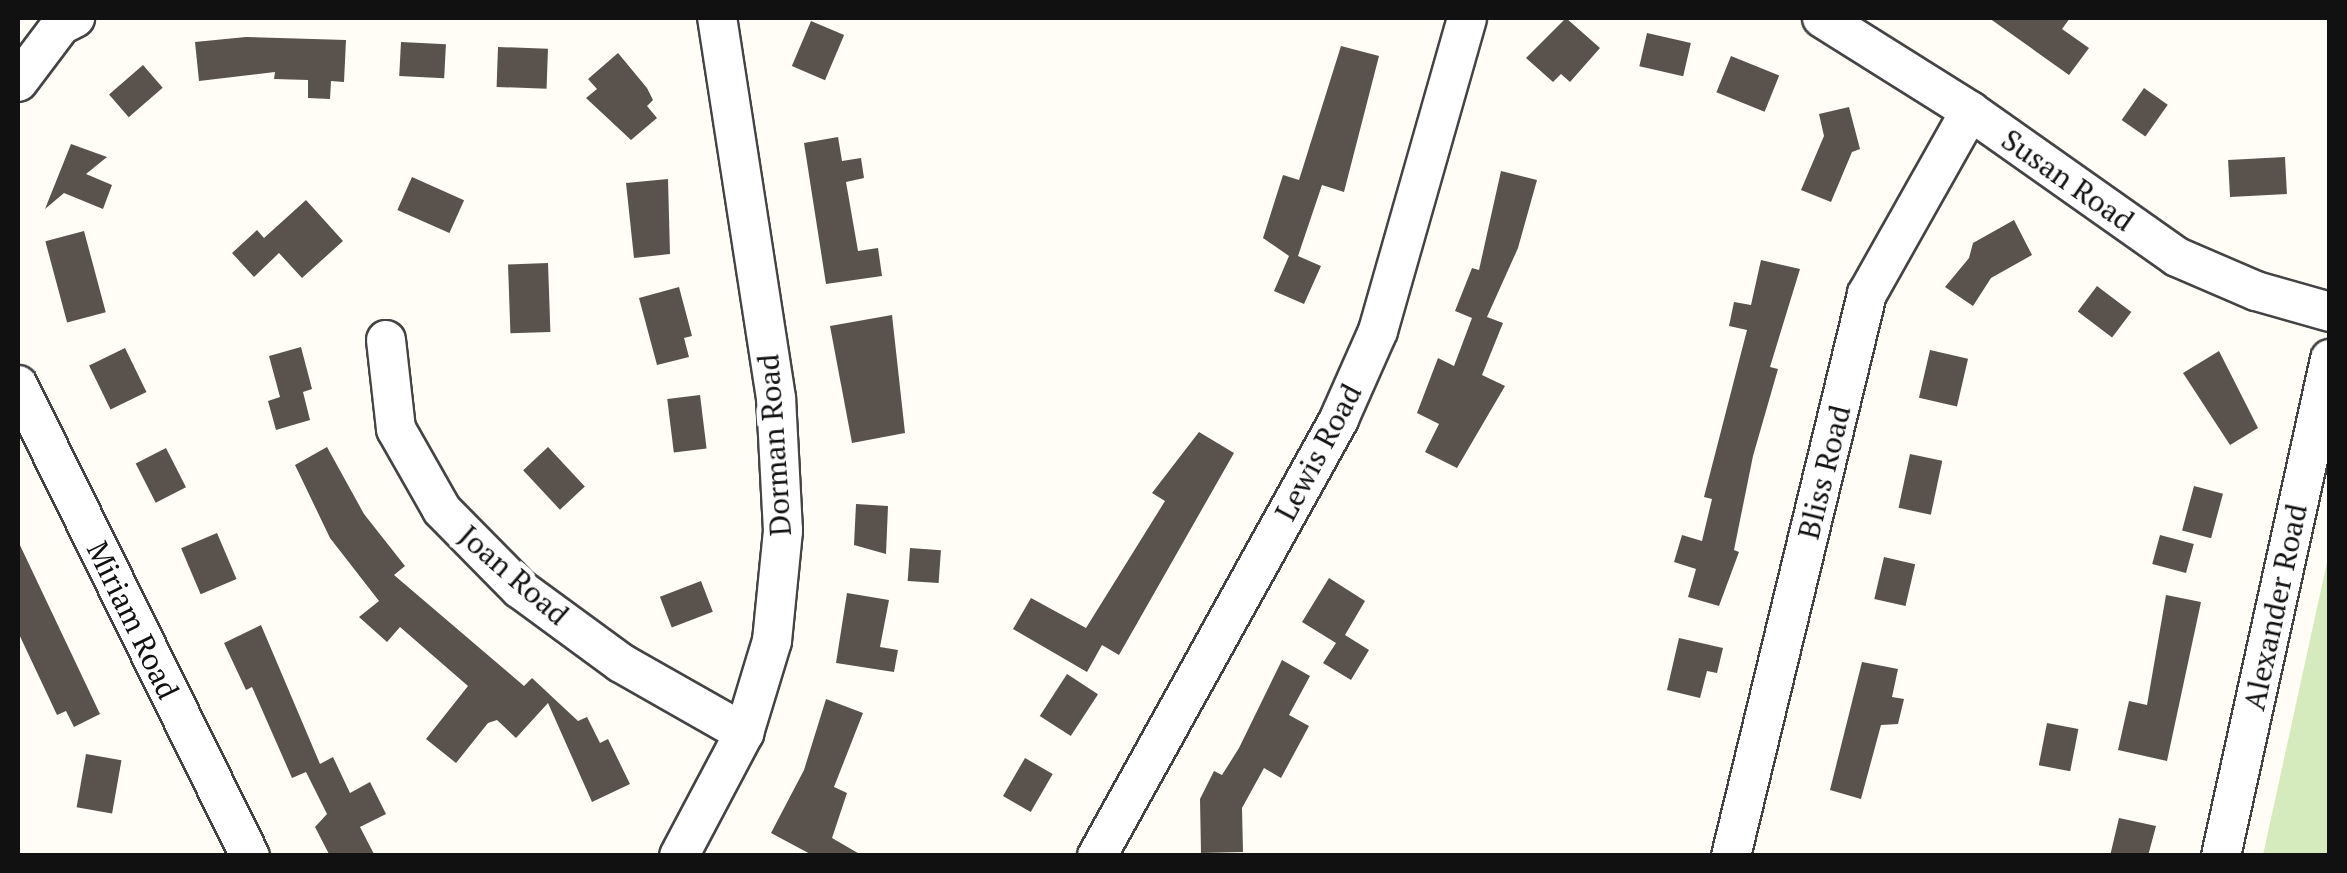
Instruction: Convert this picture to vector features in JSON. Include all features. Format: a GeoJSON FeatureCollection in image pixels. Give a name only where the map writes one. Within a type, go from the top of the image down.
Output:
{"type":"FeatureCollection","features":[{"type":"Feature","properties":{"kind":"street"},"geometry":{"type":"LineString","coordinates":[[18,82],[60,25],[75,18]]}},
{"type":"Feature","properties":{"kind":"street","name":"Dorman Road"},"geometry":{"type":"LineString","coordinates":[[679,856],[744,733],[772,641],[783,532],[776,398],[716,18]]}},
{"type":"Feature","properties":{"kind":"street","name":"Lewis Road"},"geometry":{"type":"LineString","coordinates":[[1097,856],[1339,418],[1388,299],[1468,18]]}},
{"type":"Feature","properties":{"kind":"street","name":"Susan Road"},"geometry":{"type":"LineString","coordinates":[[1822,18],[1970,111],[2176,256],[2256,291],[2330,312]]}},
{"type":"Feature","properties":{"kind":"street","name":"Bliss Road"},"geometry":{"type":"LineString","coordinates":[[1732,856],[1866,294],[1970,111]]}},
{"type":"Feature","properties":{"kind":"street","name":"Joan Road"},"geometry":{"type":"LineString","coordinates":[[386,340],[396,429],[442,510],[520,589],[621,662],[744,733]]}},
{"type":"Feature","properties":{"kind":"street","name":"Alexander Road"},"geometry":{"type":"LineString","coordinates":[[2220,856],[2330,359]]}},
{"type":"Feature","properties":{"kind":"street","name":"Miriam Road"},"geometry":{"type":"LineString","coordinates":[[18,385],[234,850]]}},
{"type":"Feature","properties":{"kind":"green space"},"geometry":{"type":"Polygon","coordinates":[[[2329,553],[2329,855],[2263,855],[2329,553]]]}},
{"type":"Feature","properties":{"kind":"building"},"geometry":{"type":"Polygon","coordinates":[[[1566,18],[1600,48],[1570,82],[1561,74],[1553,82],[1526,58],[1566,18]]]}},
{"type":"Feature","properties":{"kind":"building"},"geometry":{"type":"Polygon","coordinates":[[[1989,18],[2070,18],[2062,29],[2089,48],[2069,75],[1989,18]]]}},
{"type":"Feature","properties":{"kind":"building"},"geometry":{"type":"Polygon","coordinates":[[[811,21],[844,35],[825,80],[792,66],[811,21]]]}},
{"type":"Feature","properties":{"kind":"building"},"geometry":{"type":"Polygon","coordinates":[[[1647,33],[1691,43],[1683,76],[1639,66],[1647,33]]]}},
{"type":"Feature","properties":{"kind":"building"},"geometry":{"type":"Polygon","coordinates":[[[246,37],[346,40],[344,82],[331,81],[330,99],[308,98],[308,80],[274,79],[275,72],[199,81],[195,42],[246,37]]]}},
{"type":"Feature","properties":{"kind":"building"},"geometry":{"type":"Polygon","coordinates":[[[401,42],[446,44],[444,78],[399,76],[401,42]]]}},
{"type":"Feature","properties":{"kind":"building"},"geometry":{"type":"Polygon","coordinates":[[[1341,46],[1379,56],[1344,192],[1322,185],[1298,256],[1321,266],[1304,304],[1274,291],[1289,256],[1263,238],[1283,175],[1299,180],[1341,46]]]}},
{"type":"Feature","properties":{"kind":"building"},"geometry":{"type":"Polygon","coordinates":[[[498,47],[548,49],[547,89],[497,87],[498,47]]]}},
{"type":"Feature","properties":{"kind":"building"},"geometry":{"type":"Polygon","coordinates":[[[618,53],[647,88],[653,100],[647,106],[657,118],[631,140],[586,98],[597,89],[588,79],[618,53]]]}},
{"type":"Feature","properties":{"kind":"building"},"geometry":{"type":"Polygon","coordinates":[[[1731,56],[1779,75],[1765,112],[1716,92],[1731,56]]]}},
{"type":"Feature","properties":{"kind":"building"},"geometry":{"type":"Polygon","coordinates":[[[143,65],[163,88],[129,117],[109,95],[143,65]]]}},
{"type":"Feature","properties":{"kind":"building"},"geometry":{"type":"Polygon","coordinates":[[[2144,88],[2168,105],[2145,137],[2122,120],[2144,88]]]}},
{"type":"Feature","properties":{"kind":"building"},"geometry":{"type":"Polygon","coordinates":[[[1849,107],[1860,149],[1852,152],[1831,202],[1801,190],[1824,136],[1819,114],[1849,107]]]}},
{"type":"Feature","properties":{"kind":"building"},"geometry":{"type":"Polygon","coordinates":[[[838,137],[842,161],[861,158],[864,178],[846,182],[858,251],[878,248],[882,276],[826,284],[804,143],[838,137]]]}},
{"type":"Feature","properties":{"kind":"building"},"geometry":{"type":"Polygon","coordinates":[[[71,144],[107,157],[86,174],[112,185],[103,209],[64,193],[45,209],[71,144]]]}},
{"type":"Feature","properties":{"kind":"building"},"geometry":{"type":"Polygon","coordinates":[[[2285,157],[2287,194],[2230,197],[2228,160],[2285,157]]]}},
{"type":"Feature","properties":{"kind":"building"},"geometry":{"type":"Polygon","coordinates":[[[1501,171],[1537,180],[1518,248],[1487,317],[1503,323],[1482,375],[1505,386],[1457,468],[1425,452],[1439,424],[1417,413],[1438,358],[1454,366],[1472,318],[1455,311],[1472,268],[1479,270],[1501,171]]]}},
{"type":"Feature","properties":{"kind":"building"},"geometry":{"type":"Polygon","coordinates":[[[412,177],[464,200],[449,233],[397,210],[412,177]]]}},
{"type":"Feature","properties":{"kind":"building"},"geometry":{"type":"Polygon","coordinates":[[[668,179],[670,254],[634,258],[626,183],[668,179]]]}},
{"type":"Feature","properties":{"kind":"building"},"geometry":{"type":"Polygon","coordinates":[[[306,200],[343,241],[302,278],[279,253],[254,277],[232,253],[257,230],[264,238],[306,200]]]}},
{"type":"Feature","properties":{"kind":"building"},"geometry":{"type":"Polygon","coordinates":[[[2014,220],[2032,255],[1991,278],[1973,306],[1945,287],[1969,258],[1973,243],[2014,220]]]}},
{"type":"Feature","properties":{"kind":"building"},"geometry":{"type":"Polygon","coordinates":[[[84,231],[106,312],[67,322],[45,241],[84,231]]]}},
{"type":"Feature","properties":{"kind":"building"},"geometry":{"type":"Polygon","coordinates":[[[1761,260],[1800,269],[1770,367],[1778,369],[1753,456],[1734,550],[1739,552],[1719,606],[1688,597],[1696,569],[1674,562],[1682,535],[1702,541],[1712,499],[1704,497],[1747,330],[1729,326],[1734,302],[1751,305],[1761,260]]]}},
{"type":"Feature","properties":{"kind":"building"},"geometry":{"type":"Polygon","coordinates":[[[548,263],[550,332],[510,333],[508,264],[548,263]]]}},
{"type":"Feature","properties":{"kind":"building"},"geometry":{"type":"Polygon","coordinates":[[[2097,286],[2131,312],[2112,337],[2078,312],[2097,286]]]}},
{"type":"Feature","properties":{"kind":"building"},"geometry":{"type":"Polygon","coordinates":[[[679,287],[692,336],[684,338],[689,357],[657,365],[639,298],[679,287]]]}},
{"type":"Feature","properties":{"kind":"building"},"geometry":{"type":"Polygon","coordinates":[[[892,315],[905,433],[852,443],[830,326],[892,315]]]}},
{"type":"Feature","properties":{"kind":"building"},"geometry":{"type":"Polygon","coordinates":[[[301,347],[312,389],[303,392],[310,420],[276,430],[268,401],[280,397],[269,356],[301,347]]]}},
{"type":"Feature","properties":{"kind":"building"},"geometry":{"type":"Polygon","coordinates":[[[125,348],[146,392],[111,410],[89,366],[125,348]]]}},
{"type":"Feature","properties":{"kind":"building"},"geometry":{"type":"Polygon","coordinates":[[[1930,350],[1968,359],[1957,407],[1919,398],[1930,350]]]}},
{"type":"Feature","properties":{"kind":"building"},"geometry":{"type":"Polygon","coordinates":[[[2219,351],[2258,428],[2230,445],[2183,373],[2219,351]]]}},
{"type":"Feature","properties":{"kind":"building"},"geometry":{"type":"Polygon","coordinates":[[[700,395],[707,449],[674,453],[667,399],[700,395]]]}},
{"type":"Feature","properties":{"kind":"building"},"geometry":{"type":"Polygon","coordinates":[[[1199,432],[1234,453],[1119,655],[1102,645],[1087,672],[1013,629],[1031,598],[1086,628],[1165,501],[1152,493],[1199,432]]]}},
{"type":"Feature","properties":{"kind":"building"},"geometry":{"type":"Polygon","coordinates":[[[327,447],[364,514],[405,566],[394,575],[524,686],[532,678],[578,721],[587,717],[600,743],[608,739],[630,784],[592,802],[548,703],[516,738],[497,720],[488,723],[456,763],[426,739],[468,686],[400,627],[387,642],[359,617],[379,601],[330,538],[295,465],[327,447]]]}},
{"type":"Feature","properties":{"kind":"building"},"geometry":{"type":"Polygon","coordinates":[[[548,447],[585,486],[560,510],[523,470],[548,447]]]}},
{"type":"Feature","properties":{"kind":"building"},"geometry":{"type":"Polygon","coordinates":[[[166,448],[186,487],[156,503],[136,463],[166,448]]]}},
{"type":"Feature","properties":{"kind":"building"},"geometry":{"type":"Polygon","coordinates":[[[1910,454],[1942,461],[1931,515],[1899,508],[1910,454]]]}},
{"type":"Feature","properties":{"kind":"building"},"geometry":{"type":"Polygon","coordinates":[[[2194,486],[2223,494],[2211,538],[2182,530],[2194,486]]]}},
{"type":"Feature","properties":{"kind":"building"},"geometry":{"type":"Polygon","coordinates":[[[856,504],[888,506],[886,554],[854,545],[856,504]]]}},
{"type":"Feature","properties":{"kind":"building"},"geometry":{"type":"Polygon","coordinates":[[[217,533],[237,579],[201,594],[181,548],[217,533]]]}},
{"type":"Feature","properties":{"kind":"building"},"geometry":{"type":"Polygon","coordinates":[[[2160,535],[2194,544],[2186,573],[2152,564],[2160,535]]]}},
{"type":"Feature","properties":{"kind":"building"},"geometry":{"type":"Polygon","coordinates":[[[18,541],[100,714],[74,727],[66,711],[57,715],[18,632],[18,541]]]}},
{"type":"Feature","properties":{"kind":"building"},"geometry":{"type":"Polygon","coordinates":[[[910,548],[941,550],[939,583],[908,581],[910,548]]]}},
{"type":"Feature","properties":{"kind":"building"},"geometry":{"type":"Polygon","coordinates":[[[1884,557],[1915,564],[1906,606],[1874,599],[1884,557]]]}},
{"type":"Feature","properties":{"kind":"building"},"geometry":{"type":"Polygon","coordinates":[[[1329,578],[1365,601],[1345,635],[1369,650],[1351,680],[1323,663],[1336,643],[1302,622],[1329,578]]]}},
{"type":"Feature","properties":{"kind":"building"},"geometry":{"type":"Polygon","coordinates":[[[701,581],[713,612],[672,628],[660,597],[701,581]]]}},
{"type":"Feature","properties":{"kind":"building"},"geometry":{"type":"Polygon","coordinates":[[[847,593],[889,600],[880,647],[898,650],[894,672],[836,663],[847,593]]]}},
{"type":"Feature","properties":{"kind":"building"},"geometry":{"type":"Polygon","coordinates":[[[2166,595],[2201,602],[2167,761],[2118,750],[2129,701],[2147,705],[2166,595]]]}},
{"type":"Feature","properties":{"kind":"building"},"geometry":{"type":"Polygon","coordinates":[[[261,625],[320,764],[333,757],[350,793],[370,782],[386,814],[360,827],[375,856],[330,856],[315,827],[327,814],[306,772],[292,778],[252,687],[246,690],[224,643],[261,625]]]}},
{"type":"Feature","properties":{"kind":"building"},"geometry":{"type":"Polygon","coordinates":[[[1679,638],[1723,648],[1717,673],[1707,671],[1700,698],[1667,690],[1679,638]]]}},
{"type":"Feature","properties":{"kind":"building"},"geometry":{"type":"Polygon","coordinates":[[[1282,660],[1310,676],[1289,715],[1309,726],[1281,778],[1264,768],[1242,808],[1243,852],[1201,853],[1200,799],[1214,771],[1222,775],[1239,748],[1282,660]]]}},
{"type":"Feature","properties":{"kind":"building"},"geometry":{"type":"Polygon","coordinates":[[[1862,662],[1898,669],[1892,697],[1904,699],[1898,724],[1881,725],[1861,799],[1830,790],[1862,662]]]}},
{"type":"Feature","properties":{"kind":"building"},"geometry":{"type":"Polygon","coordinates":[[[1067,674],[1098,694],[1071,736],[1040,716],[1067,674]]]}},
{"type":"Feature","properties":{"kind":"building"},"geometry":{"type":"Polygon","coordinates":[[[826,699],[863,713],[834,787],[847,793],[832,838],[863,856],[814,856],[771,833],[804,770],[826,699]]]}},
{"type":"Feature","properties":{"kind":"building"},"geometry":{"type":"Polygon","coordinates":[[[2047,723],[2078,729],[2070,771],[2039,765],[2047,723]]]}},
{"type":"Feature","properties":{"kind":"building"},"geometry":{"type":"Polygon","coordinates":[[[86,754],[121,760],[112,813],[77,807],[86,754]]]}},
{"type":"Feature","properties":{"kind":"building"},"geometry":{"type":"Polygon","coordinates":[[[1025,758],[1053,774],[1031,812],[1003,796],[1025,758]]]}},
{"type":"Feature","properties":{"kind":"building"},"geometry":{"type":"Polygon","coordinates":[[[2119,818],[2156,826],[2148,856],[2110,856],[2119,818]]]}}]}
